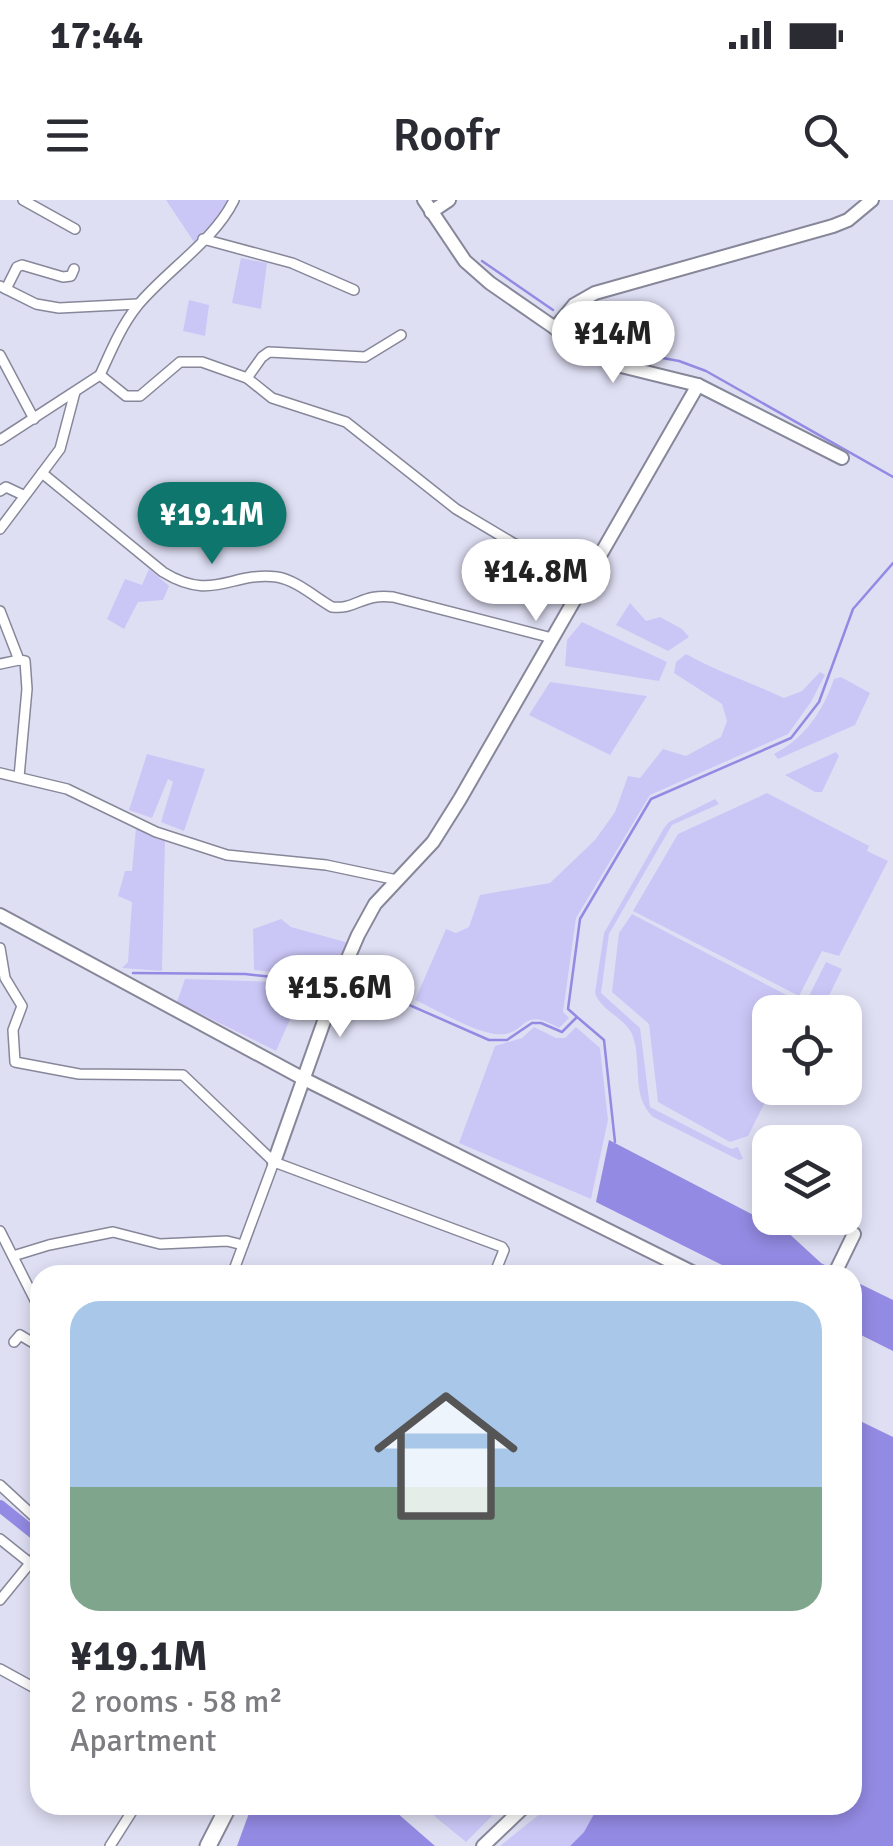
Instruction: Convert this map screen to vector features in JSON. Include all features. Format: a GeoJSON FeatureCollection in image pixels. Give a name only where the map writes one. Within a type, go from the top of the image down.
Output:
{"type":"FeatureCollection","features":[{"type":"Feature","properties":{"kind":"highway"},"geometry":{"type":"LineString","coordinates":[[208,1846],[224,1815]]}},
{"type":"Feature","properties":{"kind":"street"},"geometry":{"type":"LineString","coordinates":[[23,200],[76,229]]}},
{"type":"Feature","properties":{"kind":"street"},"geometry":{"type":"LineString","coordinates":[[0,440],[100,374],[138,304],[203,239],[234,200]]}},
{"type":"Feature","properties":{"kind":"street"},"geometry":{"type":"LineString","coordinates":[[449,200],[427,206],[465,261],[555,328],[622,366],[698,384],[842,458]]}},
{"type":"Feature","properties":{"kind":"street"},"geometry":{"type":"LineString","coordinates":[[555,328],[574,305],[595,293],[834,226],[872,200]]}},
{"type":"Feature","properties":{"kind":"street"},"geometry":{"type":"LineString","coordinates":[[203,239],[292,262],[354,290]]}},
{"type":"Feature","properties":{"kind":"street"},"geometry":{"type":"LineString","coordinates":[[74,270],[71,276],[63,277],[22,265],[3,287],[36,304],[59,308],[138,304]]}},
{"type":"Feature","properties":{"kind":"street"},"geometry":{"type":"LineString","coordinates":[[247,378],[269,352],[365,357],[401,336]]}},
{"type":"Feature","properties":{"kind":"street"},"geometry":{"type":"LineString","coordinates":[[1,359],[34,419]]}},
{"type":"Feature","properties":{"kind":"street"},"geometry":{"type":"LineString","coordinates":[[100,374],[126,396],[140,396],[180,362],[190,360],[247,378],[272,398],[346,422],[456,510],[514,544],[588,577]]}},
{"type":"Feature","properties":{"kind":"street"},"geometry":{"type":"LineString","coordinates":[[236,1265],[338,983],[375,904],[433,842],[698,384]]}},
{"type":"Feature","properties":{"kind":"street"},"geometry":{"type":"LineString","coordinates":[[0,529],[60,450],[75,392]]}},
{"type":"Feature","properties":{"kind":"street"},"geometry":{"type":"LineString","coordinates":[[42,473],[163,572],[186,584],[210,588],[277,577],[332,607],[342,608],[376,594],[552,638]]}},
{"type":"Feature","properties":{"kind":"street"},"geometry":{"type":"LineString","coordinates":[[0,491],[6,488],[23,495]]}},
{"type":"Feature","properties":{"kind":"street"},"geometry":{"type":"LineString","coordinates":[[0,611],[18,660]]}},
{"type":"Feature","properties":{"kind":"street"},"geometry":{"type":"LineString","coordinates":[[0,664],[25,661],[27,689],[20,778]]}},
{"type":"Feature","properties":{"kind":"street"},"geometry":{"type":"LineString","coordinates":[[0,773],[67,789],[156,832],[227,855],[326,865],[396,880]]}},
{"type":"Feature","properties":{"kind":"street"},"geometry":{"type":"LineString","coordinates":[[0,915],[304,1079],[678,1265]]}},
{"type":"Feature","properties":{"kind":"street"},"geometry":{"type":"LineString","coordinates":[[0,948],[5,978],[22,1006],[14,1030],[15,1062],[80,1074],[183,1075],[274,1162],[502,1247],[498,1265]]}},
{"type":"Feature","properties":{"kind":"street"},"geometry":{"type":"LineString","coordinates":[[0,1231],[30,1290]]}},
{"type":"Feature","properties":{"kind":"street"},"geometry":{"type":"LineString","coordinates":[[13,1256],[49,1244],[113,1232],[160,1244],[243,1244]]}},
{"type":"Feature","properties":{"kind":"street"},"geometry":{"type":"LineString","coordinates":[[838,1265],[854,1235]]}},
{"type":"Feature","properties":{"kind":"street"},"geometry":{"type":"LineString","coordinates":[[14,1342],[20,1335],[30,1341]]}},
{"type":"Feature","properties":{"kind":"street"},"geometry":{"type":"LineString","coordinates":[[0,1486],[30,1513]]}},
{"type":"Feature","properties":{"kind":"street"},"geometry":{"type":"LineString","coordinates":[[0,1539],[30,1554]]}},
{"type":"Feature","properties":{"kind":"street"},"geometry":{"type":"LineString","coordinates":[[0,1600],[30,1563]]}},
{"type":"Feature","properties":{"kind":"street"},"geometry":{"type":"LineString","coordinates":[[0,1669],[30,1686]]}},
{"type":"Feature","properties":{"kind":"street"},"geometry":{"type":"LineString","coordinates":[[110,1846],[130,1815]]}},
{"type":"Feature","properties":{"kind":"street"},"geometry":{"type":"LineString","coordinates":[[483,1846],[516,1815]]}},
{"type":"Feature","properties":{"kind":"shaded area"},"geometry":{"type":"Polygon","coordinates":[[[166,200],[230,200],[228,209],[194,242],[166,200]]]}},
{"type":"Feature","properties":{"kind":"shaded area"},"geometry":{"type":"Polygon","coordinates":[[[241,258],[267,263],[261,309],[232,303],[241,258]]]}},
{"type":"Feature","properties":{"kind":"shaded area"},"geometry":{"type":"Polygon","coordinates":[[[189,300],[209,305],[205,336],[183,331],[189,300]]]}},
{"type":"Feature","properties":{"kind":"shaded area"},"geometry":{"type":"Polygon","coordinates":[[[149,569],[169,586],[163,600],[138,602],[124,629],[107,619],[125,579],[142,585],[149,569]]]}},
{"type":"Feature","properties":{"kind":"shaded area"},"geometry":{"type":"Polygon","coordinates":[[[630,603],[646,621],[660,617],[689,637],[668,651],[616,625],[630,603]]]}},
{"type":"Feature","properties":{"kind":"shaded area"},"geometry":{"type":"Polygon","coordinates":[[[582,622],[667,662],[659,681],[565,666],[567,640],[582,622]]]}},
{"type":"Feature","properties":{"kind":"shaded area"},"geometry":{"type":"Polygon","coordinates":[[[686,654],[784,698],[802,691],[820,672],[825,675],[788,734],[650,795],[576,918],[563,1012],[569,1018],[559,1028],[537,1019],[506,1034],[495,1034],[465,1025],[415,1000],[446,929],[456,933],[469,927],[480,895],[550,883],[595,840],[615,812],[628,776],[640,778],[663,749],[686,756],[721,737],[727,721],[722,704],[674,673],[676,662],[686,654]]]}},
{"type":"Feature","properties":{"kind":"shaded area"},"geometry":{"type":"Polygon","coordinates":[[[841,677],[870,693],[855,725],[778,759],[774,754],[804,732],[834,679],[841,677]]]}},
{"type":"Feature","properties":{"kind":"shaded area"},"geometry":{"type":"Polygon","coordinates":[[[550,682],[647,696],[610,755],[529,715],[550,682]]]}},
{"type":"Feature","properties":{"kind":"shaded area"},"geometry":{"type":"Polygon","coordinates":[[[836,752],[839,756],[822,792],[785,775],[836,752]]]}},
{"type":"Feature","properties":{"kind":"shaded area"},"geometry":{"type":"Polygon","coordinates":[[[147,754],[205,769],[184,831],[161,822],[173,782],[168,779],[152,818],[129,810],[147,754]]]}},
{"type":"Feature","properties":{"kind":"shaded area"},"geometry":{"type":"Polygon","coordinates":[[[767,793],[869,846],[867,851],[888,861],[839,956],[822,951],[797,995],[633,911],[678,834],[767,793]]]}},
{"type":"Feature","properties":{"kind":"shaded area"},"geometry":{"type":"Polygon","coordinates":[[[715,799],[719,804],[672,825],[609,934],[601,993],[640,1028],[650,1107],[731,1149],[738,1147],[743,1159],[739,1160],[653,1117],[639,1088],[632,1034],[595,993],[604,933],[664,828],[715,799]]]}},
{"type":"Feature","properties":{"kind":"shaded area"},"geometry":{"type":"Polygon","coordinates":[[[136,828],[165,840],[162,971],[122,968],[128,962],[132,902],[118,896],[125,871],[132,871],[136,828]]]}},
{"type":"Feature","properties":{"kind":"shaded area"},"geometry":{"type":"Polygon","coordinates":[[[632,914],[786,995],[752,995],[752,1105],[764,1105],[748,1136],[730,1142],[658,1102],[649,1024],[612,992],[619,933],[632,914]]]}},
{"type":"Feature","properties":{"kind":"shaded area"},"geometry":{"type":"Polygon","coordinates":[[[281,919],[291,927],[349,943],[334,979],[254,970],[253,929],[281,919]]]}},
{"type":"Feature","properties":{"kind":"shaded area"},"geometry":{"type":"Polygon","coordinates":[[[826,962],[842,969],[829,995],[810,995],[826,962]]]}},
{"type":"Feature","properties":{"kind":"shaded area"},"geometry":{"type":"Polygon","coordinates":[[[185,979],[306,983],[276,1051],[177,1002],[185,979]]]}},
{"type":"Feature","properties":{"kind":"shaded area"},"geometry":{"type":"Polygon","coordinates":[[[534,1027],[556,1038],[565,1038],[576,1027],[600,1048],[608,1120],[591,1199],[459,1143],[495,1046],[522,1038],[534,1027]]]}},
{"type":"Feature","properties":{"kind":"shaded area"},"geometry":{"type":"Polygon","coordinates":[[[609,1140],[752,1214],[752,1235],[791,1235],[825,1265],[722,1265],[596,1202],[609,1140]]]}},
{"type":"Feature","properties":{"kind":"shaded area"},"geometry":{"type":"Polygon","coordinates":[[[862,1285],[893,1300],[893,1351],[862,1336],[862,1285]]]}},
{"type":"Feature","properties":{"kind":"shaded area"},"geometry":{"type":"Polygon","coordinates":[[[862,1422],[893,1437],[893,1846],[570,1846],[593,1815],[862,1815],[862,1422]]]}},
{"type":"Feature","properties":{"kind":"shaded area"},"geometry":{"type":"Polygon","coordinates":[[[248,1815],[399,1815],[435,1846],[237,1846],[248,1815]]]}},
{"type":"Feature","properties":{"kind":"shaded area"},"geometry":{"type":"Polygon","coordinates":[[[433,1815],[493,1815],[466,1842],[433,1815]]]}},
{"type":"Feature","properties":{"kind":"shaded area"},"geometry":{"type":"Polygon","coordinates":[[[539,1815],[593,1815],[570,1846],[500,1846],[539,1815]]]}},
{"type":"Feature","properties":{"kind":"waterway"},"geometry":{"type":"LineString","coordinates":[[482,261],[553,310]]}},
{"type":"Feature","properties":{"kind":"waterway"},"geometry":{"type":"LineString","coordinates":[[571,321],[635,353],[679,361],[706,371],[893,477]]}},
{"type":"Feature","properties":{"kind":"waterway"},"geometry":{"type":"LineString","coordinates":[[576,1016],[568,1009],[580,919],[651,799],[791,738],[819,702],[853,609],[893,563]]}},
{"type":"Feature","properties":{"kind":"waterway"},"geometry":{"type":"LineString","coordinates":[[133,973],[245,974],[330,983]]}},
{"type":"Feature","properties":{"kind":"waterway"},"geometry":{"type":"LineString","coordinates":[[343,985],[366,986],[489,1040],[507,1040],[532,1023],[562,1032],[577,1017],[604,1040],[615,1142]]}},
{"type":"Feature","properties":{"kind":"waterway"},"geometry":{"type":"LineString","coordinates":[[0,1506],[30,1530]]}}]}
